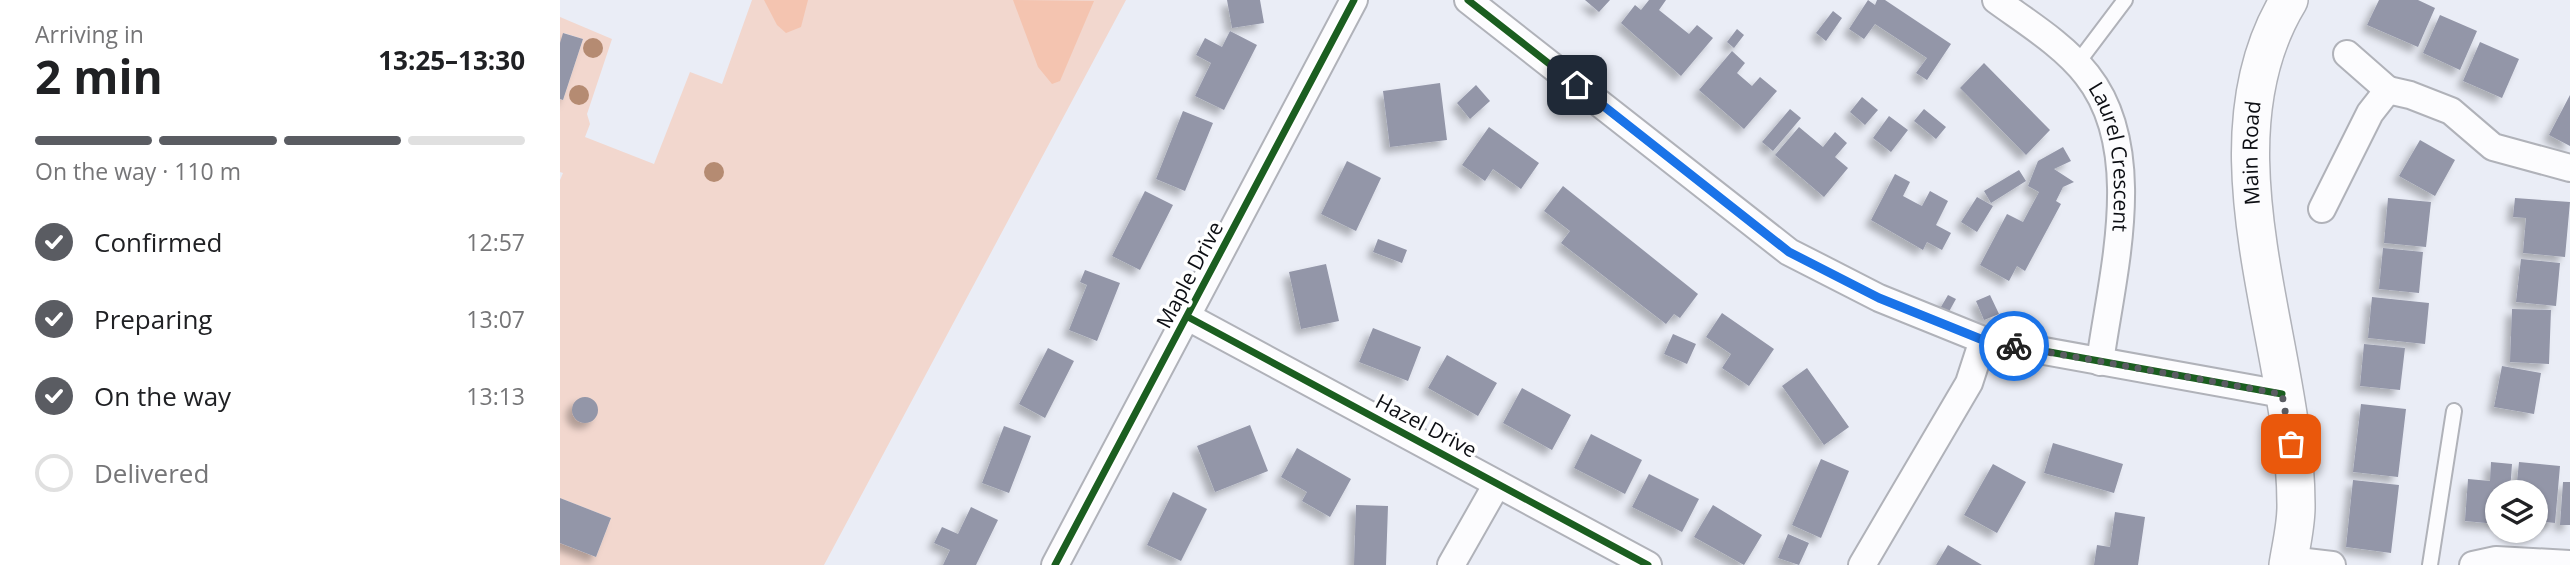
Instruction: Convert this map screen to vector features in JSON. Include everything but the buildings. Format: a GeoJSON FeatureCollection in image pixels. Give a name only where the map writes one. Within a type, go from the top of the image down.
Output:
{"type":"FeatureCollection","features":[{"type":"Feature","properties":{"kind":"main road","name":"Main Road"},"geometry":{"type":"LineString","coordinates":[[2289,0],[2279,16],[2262,64],[2250,162],[2252,213],[2271,310],[2291,444],[2296,508],[2289,563]]}},
{"type":"Feature","properties":{"kind":"street","name":"Maple Drive"},"geometry":{"type":"LineString","coordinates":[[1055,565],[1354,0]]}},
{"type":"Feature","properties":{"kind":"street"},"geometry":{"type":"LineString","coordinates":[[1468,0],[1789,252],[1879,298],[1983,340],[2282,394]]}},
{"type":"Feature","properties":{"kind":"street","name":"Laurel Crescent"},"geometry":{"type":"LineString","coordinates":[[1996,0],[2040,32],[2087,74],[2109,112],[2122,173],[2121,207],[2100,362]]}},
{"type":"Feature","properties":{"kind":"street"},"geometry":{"type":"LineString","coordinates":[[2347,54],[2388,90],[2410,95],[2451,111],[2493,147],[2570,168]]}},
{"type":"Feature","properties":{"kind":"street"},"geometry":{"type":"LineString","coordinates":[[2322,209],[2370,113],[2388,90]]}},
{"type":"Feature","properties":{"kind":"street","name":"Hazel Drive"},"geometry":{"type":"LineString","coordinates":[[1188,317],[1648,565]]}},
{"type":"Feature","properties":{"kind":"street"},"geometry":{"type":"LineString","coordinates":[[1862,565],[1969,383],[1983,340]]}},
{"type":"Feature","properties":{"kind":"street"},"geometry":{"type":"LineString","coordinates":[[1451,565],[1497,484]]}},
{"type":"Feature","properties":{"kind":"street"},"geometry":{"type":"LineString","coordinates":[[2473,565],[2507,560],[2570,564]]}},
{"type":"Feature","properties":{"kind":"street"},"geometry":{"type":"LineString","coordinates":[[2289,563],[2332,565]]}},
{"type":"Feature","properties":{"kind":"lane"},"geometry":{"type":"LineString","coordinates":[[2076,65],[2125,0]]}},
{"type":"Feature","properties":{"kind":"lane"},"geometry":{"type":"LineString","coordinates":[[2430,565],[2454,411]]}},
{"type":"Feature","properties":{"kind":"shaded area"},"geometry":{"type":"Polygon","coordinates":[[[752,0],[1126,0],[824,565],[560,565],[560,543],[596,557],[611,518],[560,498],[560,180],[563,173],[560,172],[560,99],[563,100],[583,39],[564,33],[560,43],[560,17],[612,39],[587,114],[590,124],[585,137],[654,164],[690,72],[722,84],[752,0]]]}},
{"type":"Feature","properties":{"kind":"shaded area"},"geometry":{"type":"Polygon","coordinates":[[[764,0],[808,0],[801,27],[786,33],[777,25],[764,0]]]}},
{"type":"Feature","properties":{"kind":"shaded area"},"geometry":{"type":"Polygon","coordinates":[[[1013,0],[1094,1],[1060,81],[1052,84],[1038,67],[1013,0]]]}},
{"type":"Feature","properties":{"kind":"cycle path"},"geometry":{"type":"LineString","coordinates":[[1055,565],[1354,0]]}},
{"type":"Feature","properties":{"kind":"cycle path"},"geometry":{"type":"LineString","coordinates":[[1468,0],[1789,252],[1879,298],[1983,340],[2282,394]]}},
{"type":"Feature","properties":{"kind":"cycle path"},"geometry":{"type":"LineString","coordinates":[[1188,317],[1648,565]]}},
{"type":"Feature","properties":{"kind":"way so far"},"geometry":{"type":"LineString","coordinates":[[2014,346],[2282,394],[2291,444]]}},
{"type":"Feature","properties":{"kind":"route"},"geometry":{"type":"LineString","coordinates":[[1577,85],[1789,252],[1879,298],[1983,340],[2014,346]]}}]}
